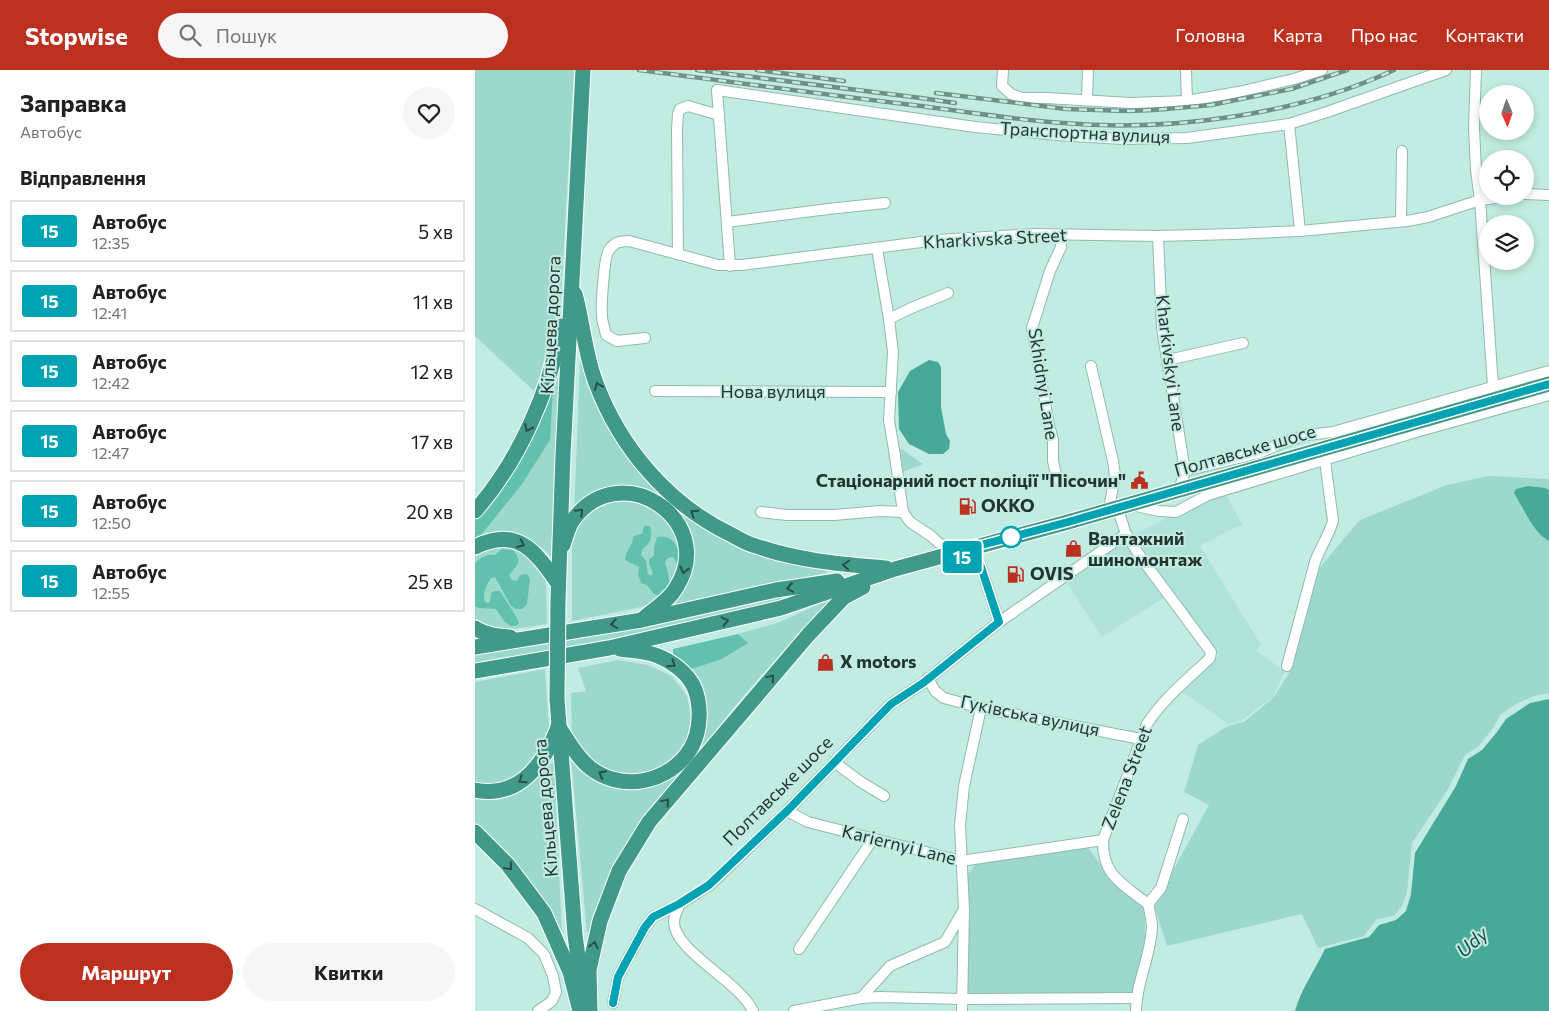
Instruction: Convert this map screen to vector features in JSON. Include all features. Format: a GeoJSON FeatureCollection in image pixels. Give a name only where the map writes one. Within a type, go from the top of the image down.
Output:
{"type":"FeatureCollection","features":[{"type":"Feature","properties":{"kind":"highway","name":"Кільцева дорога"},"geometry":{"type":"LineString","coordinates":[[583,70],[557,582],[557,699],[575,935],[585,1011]]}},
{"type":"Feature","properties":{"kind":"highway"},"geometry":{"type":"LineString","coordinates":[[475,511],[488,496],[518,448],[545,392],[558,347],[571,281]]}},
{"type":"Feature","properties":{"kind":"highway"},"geometry":{"type":"LineString","coordinates":[[571,281],[599,390],[623,437],[640,461],[665,489],[689,510],[720,530],[754,546],[787,556],[823,562],[895,569]]}},
{"type":"Feature","properties":{"kind":"highway","name":"Полтавське шосе"},"geometry":{"type":"LineString","coordinates":[[873,576],[1549,384]]}},
{"type":"Feature","properties":{"kind":"highway"},"geometry":{"type":"LineString","coordinates":[[559,555],[572,522],[592,502],[605,496],[619,493],[646,497],[659,503],[669,512],[681,530],[686,550],[686,564],[682,578],[675,590],[666,601],[642,620]]}},
{"type":"Feature","properties":{"kind":"highway"},"geometry":{"type":"LineString","coordinates":[[475,547],[499,539],[512,540],[524,545],[535,552],[557,582]]}},
{"type":"Feature","properties":{"kind":"highway"},"geometry":{"type":"LineString","coordinates":[[590,1011],[589,970],[600,921],[619,871],[649,822],[815,628],[844,597],[895,569]]}},
{"type":"Feature","properties":{"kind":"highway"},"geometry":{"type":"LineString","coordinates":[[475,647],[642,620],[777,590],[873,576]]}},
{"type":"Feature","properties":{"kind":"highway"},"geometry":{"type":"LineString","coordinates":[[475,673],[609,648],[781,608],[873,576]]}},
{"type":"Feature","properties":{"kind":"highway"},"geometry":{"type":"LineString","coordinates":[[475,628],[483,633],[496,636],[534,638]]}},
{"type":"Feature","properties":{"kind":"highway"},"geometry":{"type":"LineString","coordinates":[[558,726],[588,766],[602,775],[629,783],[643,782],[668,771],[680,762],[691,748],[697,732],[699,715],[693,685],[683,672],[659,656],[646,652],[609,648]]}},
{"type":"Feature","properties":{"kind":"highway"},"geometry":{"type":"LineString","coordinates":[[475,790],[499,791],[514,785],[535,770],[545,756],[558,726]]}},
{"type":"Feature","properties":{"kind":"highway"},"geometry":{"type":"LineString","coordinates":[[475,832],[507,865],[544,913],[570,972],[580,1011]]}},
{"type":"Feature","properties":{"kind":"street","name":"Транспортна вулиця"},"geometry":{"type":"LineString","coordinates":[[1003,70],[1003,86],[1011,94],[1022,98],[1131,103],[1187,101],[1238,92],[1294,79],[1322,70]]}},
{"type":"Feature","properties":{"kind":"street"},"geometry":{"type":"LineString","coordinates":[[1087,70],[1087,100]]}},
{"type":"Feature","properties":{"kind":"street"},"geometry":{"type":"LineString","coordinates":[[1186,70],[1187,101]]}},
{"type":"Feature","properties":{"kind":"street","name":"Транспортна вулиця"},"geometry":{"type":"LineString","coordinates":[[719,115],[717,90],[975,127],[1057,136],[1122,139],[1187,138],[1289,124],[1446,70]]}},
{"type":"Feature","properties":{"kind":"street"},"geometry":{"type":"LineString","coordinates":[[1476,70],[1474,128],[1479,192]]}},
{"type":"Feature","properties":{"kind":"street"},"geometry":{"type":"LineString","coordinates":[[678,254],[678,114],[680,109],[688,106],[719,115],[730,266]]}},
{"type":"Feature","properties":{"kind":"street"},"geometry":{"type":"LineString","coordinates":[[1289,124],[1300,230]]}},
{"type":"Feature","properties":{"kind":"street"},"geometry":{"type":"LineString","coordinates":[[1401,221],[1402,151]]}},
{"type":"Feature","properties":{"kind":"street"},"geometry":{"type":"LineString","coordinates":[[1534,194],[1549,195]]}},
{"type":"Feature","properties":{"kind":"street","name":"Kharkivska Street"},"geometry":{"type":"LineString","coordinates":[[645,338],[617,341],[606,335],[602,318],[604,277],[608,251],[616,243],[629,241],[718,265],[730,266],[937,240],[1035,234],[1158,236],[1300,230],[1428,217],[1479,200]]}},
{"type":"Feature","properties":{"kind":"street"},"geometry":{"type":"LineString","coordinates":[[727,222],[885,204]]}},
{"type":"Feature","properties":{"kind":"street"},"geometry":{"type":"LineString","coordinates":[[1480,205],[1493,386]]}},
{"type":"Feature","properties":{"kind":"street","name":"Skhidnyi Lane"},"geometry":{"type":"LineString","coordinates":[[1057,479],[1053,461],[1053,440],[1032,328],[1050,271],[1061,247],[1061,234]]}},
{"type":"Feature","properties":{"kind":"street","name":"Kharkivskyi Lane"},"geometry":{"type":"LineString","coordinates":[[1158,236],[1161,320],[1185,471],[1179,490]]}},
{"type":"Feature","properties":{"kind":"street"},"geometry":{"type":"LineString","coordinates":[[877,249],[893,352],[889,420],[903,512],[910,522],[951,553],[980,564],[999,622]]}},
{"type":"Feature","properties":{"kind":"street"},"geometry":{"type":"LineString","coordinates":[[889,319],[948,293]]}},
{"type":"Feature","properties":{"kind":"street"},"geometry":{"type":"LineString","coordinates":[[1168,360],[1243,343]]}},
{"type":"Feature","properties":{"kind":"street"},"geometry":{"type":"LineString","coordinates":[[1091,366],[1113,461],[1118,507],[1159,512],[1176,512],[1208,495],[1416,432],[1549,395]]}},
{"type":"Feature","properties":{"kind":"street"},"geometry":{"type":"LineString","coordinates":[[1185,471],[1259,453],[1308,435],[1333,432],[1549,371]]}},
{"type":"Feature","properties":{"kind":"street","name":"Нова вулиця"},"geometry":{"type":"LineString","coordinates":[[655,391],[891,392]]}},
{"type":"Feature","properties":{"kind":"street"},"geometry":{"type":"LineString","coordinates":[[1287,666],[1315,562],[1333,521],[1325,460]]}},
{"type":"Feature","properties":{"kind":"street","name":"Zelena Street"},"geometry":{"type":"LineString","coordinates":[[1118,507],[1126,534],[1142,559],[1207,644],[1211,652],[1210,658],[1155,712],[1147,724],[1103,840],[1105,862],[1111,872],[1117,880],[1148,904]]}},
{"type":"Feature","properties":{"kind":"street"},"geometry":{"type":"LineString","coordinates":[[761,512],[787,515],[833,515],[879,511],[903,512]]}},
{"type":"Feature","properties":{"kind":"street","name":"Полтавське шосе"},"geometry":{"type":"LineString","coordinates":[[613,1003],[618,977],[645,927],[653,917],[679,904],[709,885],[787,811],[891,704],[928,678],[999,622],[1126,534]]}},
{"type":"Feature","properties":{"kind":"street","name":"Гуківська вулиця"},"geometry":{"type":"LineString","coordinates":[[928,678],[931,686],[940,695],[981,708],[1141,739]]}},
{"type":"Feature","properties":{"kind":"street"},"geometry":{"type":"LineString","coordinates":[[962,1011],[964,910],[960,825],[964,786],[981,708]]}},
{"type":"Feature","properties":{"kind":"street"},"geometry":{"type":"LineString","coordinates":[[834,762],[884,796]]}},
{"type":"Feature","properties":{"kind":"street","name":"Kariernyi Lane"},"geometry":{"type":"LineString","coordinates":[[787,811],[808,822],[961,861],[1103,840]]}},
{"type":"Feature","properties":{"kind":"street"},"geometry":{"type":"LineString","coordinates":[[1136,1011],[1136,998],[1152,928],[1148,904],[1161,888],[1183,819]]}},
{"type":"Feature","properties":{"kind":"street"},"geometry":{"type":"LineString","coordinates":[[799,949],[873,839]]}},
{"type":"Feature","properties":{"kind":"street"},"geometry":{"type":"LineString","coordinates":[[679,904],[674,918],[676,933],[698,959],[726,979],[740,993],[753,1011]]}},
{"type":"Feature","properties":{"kind":"street"},"geometry":{"type":"LineString","coordinates":[[475,909],[528,938],[544,954],[553,976],[556,992],[552,1001],[539,1011]]}},
{"type":"Feature","properties":{"kind":"street"},"geometry":{"type":"LineString","coordinates":[[861,998],[890,966],[945,942],[964,910]]}},
{"type":"Feature","properties":{"kind":"street"},"geometry":{"type":"LineString","coordinates":[[794,1011],[861,998],[880,997],[962,999],[1136,998]]}},
{"type":"Feature","properties":{"kind":"shaded area"},"geometry":{"type":"Polygon","coordinates":[[[475,70],[574,70],[561,298],[535,392],[475,336],[475,70]]]}},
{"type":"Feature","properties":{"kind":"shaded area"},"geometry":{"type":"Polygon","coordinates":[[[581,339],[599,395],[687,512],[829,572],[658,611],[690,544],[634,490],[574,513],[581,339]]]}},
{"type":"Feature","properties":{"kind":"shaded area"},"geometry":{"type":"Polygon","coordinates":[[[561,359],[551,556],[542,548],[520,536],[475,541],[475,515],[561,359]]]}},
{"type":"Feature","properties":{"kind":"shaded area"},"geometry":{"type":"Polygon","coordinates":[[[553,389],[550,440],[522,484],[475,541],[475,519],[496,494],[553,389]]]}},
{"type":"Feature","properties":{"kind":"shaded area"},"geometry":{"type":"Polygon","coordinates":[[[900,448],[923,464],[903,472],[900,448]]]}},
{"type":"Feature","properties":{"kind":"shaded area"},"geometry":{"type":"Polygon","coordinates":[[[1489,476],[1549,479],[1549,693],[1534,696],[1516,704],[1501,714],[1479,746],[1465,755],[1448,789],[1412,843],[1407,893],[1402,906],[1394,916],[1377,919],[1364,936],[1318,948],[1302,914],[1167,946],[1154,905],[1209,805],[1184,792],[1198,745],[1228,726],[1244,722],[1274,697],[1289,673],[1320,567],[1360,520],[1447,485],[1489,476]]]}},
{"type":"Feature","properties":{"kind":"shaded area"},"geometry":{"type":"Polygon","coordinates":[[[1225,492],[1243,526],[1236,527],[1200,546],[1261,645],[1256,651],[1285,671],[1273,697],[1242,720],[1228,724],[1183,692],[1219,655],[1133,535],[1201,501],[1225,492]]]}},
{"type":"Feature","properties":{"kind":"shaded area"},"geometry":{"type":"Polygon","coordinates":[[[623,499],[659,509],[680,538],[679,575],[654,603],[572,621],[572,545],[575,534],[590,513],[604,505],[623,499]]]}},
{"type":"Feature","properties":{"kind":"shaded area"},"geometry":{"type":"Polygon","coordinates":[[[644,526],[650,526],[651,533],[650,541],[643,548],[641,555],[646,561],[648,574],[651,576],[653,573],[649,559],[654,556],[657,537],[667,537],[673,541],[681,556],[678,564],[673,557],[667,558],[665,562],[670,587],[664,592],[662,590],[659,595],[654,594],[648,586],[641,583],[638,574],[639,567],[625,560],[633,537],[642,534],[644,526]]]}},
{"type":"Feature","properties":{"kind":"shaded area"},"geometry":{"type":"Polygon","coordinates":[[[1126,540],[1165,597],[1102,637],[1067,583],[1126,540]]]}},
{"type":"Feature","properties":{"kind":"shaded area"},"geometry":{"type":"Polygon","coordinates":[[[502,546],[524,552],[544,575],[547,624],[501,629],[483,625],[475,620],[475,557],[487,550],[502,546]]]}},
{"type":"Feature","properties":{"kind":"shaded area"},"geometry":{"type":"Polygon","coordinates":[[[502,549],[513,550],[518,558],[518,564],[509,576],[512,580],[517,581],[520,575],[527,574],[530,579],[527,604],[522,609],[516,609],[511,606],[495,577],[491,578],[487,584],[484,597],[486,603],[490,602],[491,593],[500,591],[517,618],[519,623],[516,626],[511,626],[505,622],[496,609],[475,606],[475,563],[488,555],[495,555],[502,549]]]}},
{"type":"Feature","properties":{"kind":"shaded area"},"geometry":{"type":"Polygon","coordinates":[[[792,595],[793,597],[754,608],[675,627],[595,643],[475,663],[475,654],[634,628],[792,595]]]}},
{"type":"Feature","properties":{"kind":"shaded area"},"geometry":{"type":"Polygon","coordinates":[[[830,599],[821,612],[759,678],[695,758],[593,927],[587,933],[571,758],[579,770],[600,783],[621,789],[646,787],[660,782],[700,727],[689,670],[722,659],[747,643],[738,634],[780,622],[830,599]]]}},
{"type":"Feature","properties":{"kind":"shaded area"},"geometry":{"type":"Polygon","coordinates":[[[738,634],[748,643],[722,659],[689,670],[673,658],[673,649],[738,634]]]}},
{"type":"Feature","properties":{"kind":"shaded area"},"geometry":{"type":"Polygon","coordinates":[[[618,660],[648,665],[672,676],[687,696],[691,716],[689,733],[682,749],[672,763],[655,773],[629,779],[598,768],[578,748],[572,733],[571,693],[586,691],[578,668],[618,660]]]}},
{"type":"Feature","properties":{"kind":"shaded area"},"geometry":{"type":"Polygon","coordinates":[[[545,669],[549,729],[547,741],[532,766],[502,784],[475,784],[475,682],[545,669]]]}},
{"type":"Feature","properties":{"kind":"shaded area"},"geometry":{"type":"Polygon","coordinates":[[[554,761],[562,935],[475,826],[475,798],[493,798],[515,790],[554,761]]]}},
{"type":"Feature","properties":{"kind":"shaded area"},"geometry":{"type":"Polygon","coordinates":[[[1087,846],[1106,872],[1145,906],[1145,951],[1132,995],[971,994],[966,990],[968,874],[975,865],[1087,846]]]}},
{"type":"Feature","properties":{"kind":"water"},"geometry":{"type":"Polygon","coordinates":[[[929,360],[938,362],[941,367],[941,407],[946,434],[950,441],[949,449],[943,454],[929,454],[909,444],[899,429],[898,392],[910,371],[929,360]]]}},
{"type":"Feature","properties":{"kind":"water"},"geometry":{"type":"Polygon","coordinates":[[[1528,486],[1549,490],[1549,541],[1538,533],[1514,493],[1516,489],[1528,486]]]}},
{"type":"Feature","properties":{"kind":"water","name":"Udy"},"geometry":{"type":"Polygon","coordinates":[[[1549,699],[1549,1011],[1295,1011],[1304,987],[1325,949],[1369,937],[1379,925],[1396,920],[1406,911],[1411,894],[1415,853],[1456,786],[1468,759],[1482,750],[1506,719],[1530,703],[1549,699]]]}},
{"type":"Feature","properties":{"kind":"railway"},"geometry":{"type":"LineString","coordinates":[[639,70],[1010,118],[1104,125],[1189,122],[1275,109],[1317,99],[1357,86],[1394,70]]}},
{"type":"Feature","properties":{"kind":"railway"},"geometry":{"type":"LineString","coordinates":[[697,70],[955,103]]}},
{"type":"Feature","properties":{"kind":"railway"},"geometry":{"type":"LineString","coordinates":[[757,70],[844,81]]}},
{"type":"Feature","properties":{"kind":"railway"},"geometry":{"type":"LineString","coordinates":[[936,93],[1066,109],[1154,110],[1211,105],[1291,89],[1347,70]]}},
{"type":"Feature","properties":{"kind":"bus line","name":"15"},"geometry":{"type":"LineString","coordinates":[[613,1003],[618,977],[645,927],[653,917],[679,904],[709,885],[787,811],[891,704],[923,683],[999,622],[980,564],[951,553],[1068,522],[1549,384]]}},
{"type":"Feature","properties":{"kind":"place","name":"Стаціонарний пост поліції \"Пісочин\""},"geometry":{"type":"Point","coordinates":[1140,481]}},
{"type":"Feature","properties":{"kind":"place","name":"OKKO"},"geometry":{"type":"Point","coordinates":[967,506]}},
{"type":"Feature","properties":{"kind":"place","name":"Вантажний шиномонтаж"},"geometry":{"type":"Point","coordinates":[1074,549]}},
{"type":"Feature","properties":{"kind":"place","name":"OVIS"},"geometry":{"type":"Point","coordinates":[1016,574]}},
{"type":"Feature","properties":{"kind":"place","name":"Х motors"},"geometry":{"type":"Point","coordinates":[826,662]}}]}
